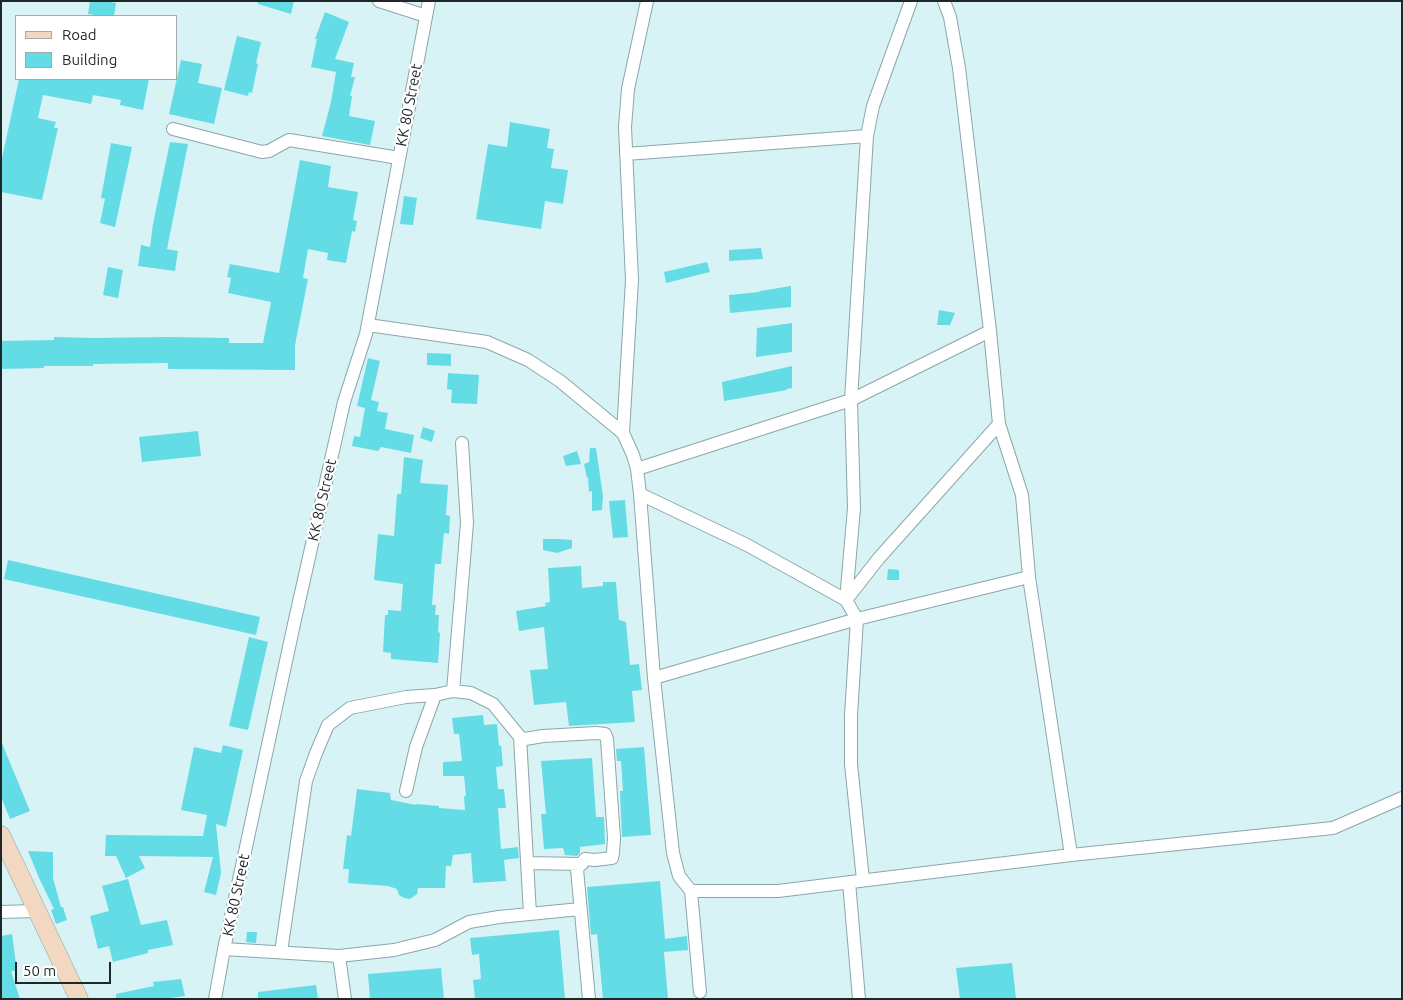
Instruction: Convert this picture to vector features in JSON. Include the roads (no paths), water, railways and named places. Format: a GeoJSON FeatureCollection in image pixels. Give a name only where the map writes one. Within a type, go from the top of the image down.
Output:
{"type":"FeatureCollection","features":[{"type":"Feature","properties":{"kind":"street"},"geometry":{"type":"LineString","coordinates":[[379,1],[426,16]]}},
{"type":"Feature","properties":{"kind":"street","name":"KK 80 Street"},"geometry":{"type":"LineString","coordinates":[[215,999],[224,949],[292,634],[344,402],[368,325],[429,1]]}},
{"type":"Feature","properties":{"kind":"street"},"geometry":{"type":"LineString","coordinates":[[623,434],[632,280],[625,126],[628,89],[647,1]]}},
{"type":"Feature","properties":{"kind":"street"},"geometry":{"type":"LineString","coordinates":[[846,600],[854,508],[851,400],[868,136],[873,106],[911,1]]}},
{"type":"Feature","properties":{"kind":"street"},"geometry":{"type":"LineString","coordinates":[[944,1],[950,17],[959,68],[990,331],[998,424],[1022,495],[1029,577],[1071,854]]}},
{"type":"Feature","properties":{"kind":"street"},"geometry":{"type":"LineString","coordinates":[[173,129],[262,152],[269,151],[289,140],[399,158]]}},
{"type":"Feature","properties":{"kind":"street"},"geometry":{"type":"LineString","coordinates":[[626,154],[868,136]]}},
{"type":"Feature","properties":{"kind":"street"},"geometry":{"type":"LineString","coordinates":[[368,325],[487,342],[528,360],[560,382],[623,434],[637,469],[654,678],[673,853],[679,876],[691,891],[700,992]]}},
{"type":"Feature","properties":{"kind":"street"},"geometry":{"type":"LineString","coordinates":[[637,469],[851,400],[990,331]]}},
{"type":"Feature","properties":{"kind":"street"},"geometry":{"type":"LineString","coordinates":[[846,600],[879,558],[998,424]]}},
{"type":"Feature","properties":{"kind":"street"},"geometry":{"type":"LineString","coordinates":[[453,691],[467,523],[462,443]]}},
{"type":"Feature","properties":{"kind":"street"},"geometry":{"type":"LineString","coordinates":[[640,494],[748,545],[846,600],[857,619],[851,715],[851,764],[863,880]]}},
{"type":"Feature","properties":{"kind":"street"},"geometry":{"type":"LineString","coordinates":[[654,678],[857,619],[1029,577]]}},
{"type":"Feature","properties":{"kind":"street"},"geometry":{"type":"LineString","coordinates":[[281,952],[306,781],[328,725],[350,708],[406,697],[436,695],[453,691],[472,693],[493,704],[520,737],[530,914]]}},
{"type":"Feature","properties":{"kind":"street"},"geometry":{"type":"LineString","coordinates":[[406,792],[416,747],[436,695]]}},
{"type":"Feature","properties":{"kind":"street"},"geometry":{"type":"LineString","coordinates":[[520,737],[587,733],[605,734],[608,750],[614,838],[612,858],[585,859],[577,870],[590,999]]}},
{"type":"Feature","properties":{"kind":"street"},"geometry":{"type":"LineString","coordinates":[[691,891],[778,891],[1071,854],[1332,828],[1402,798]]}},
{"type":"Feature","properties":{"kind":"street"},"geometry":{"type":"LineString","coordinates":[[1,835],[79,999]]}},
{"type":"Feature","properties":{"kind":"street"},"geometry":{"type":"LineString","coordinates":[[528,863],[582,864]]}},
{"type":"Feature","properties":{"kind":"street"},"geometry":{"type":"LineString","coordinates":[[849,882],[859,999]]}},
{"type":"Feature","properties":{"kind":"street"},"geometry":{"type":"LineString","coordinates":[[224,949],[339,956],[394,950],[435,940],[469,922],[580,909]]}},
{"type":"Feature","properties":{"kind":"street"},"geometry":{"type":"LineString","coordinates":[[1,912],[36,911]]}},
{"type":"Feature","properties":{"kind":"street"},"geometry":{"type":"LineString","coordinates":[[339,956],[344,999]]}}]}
